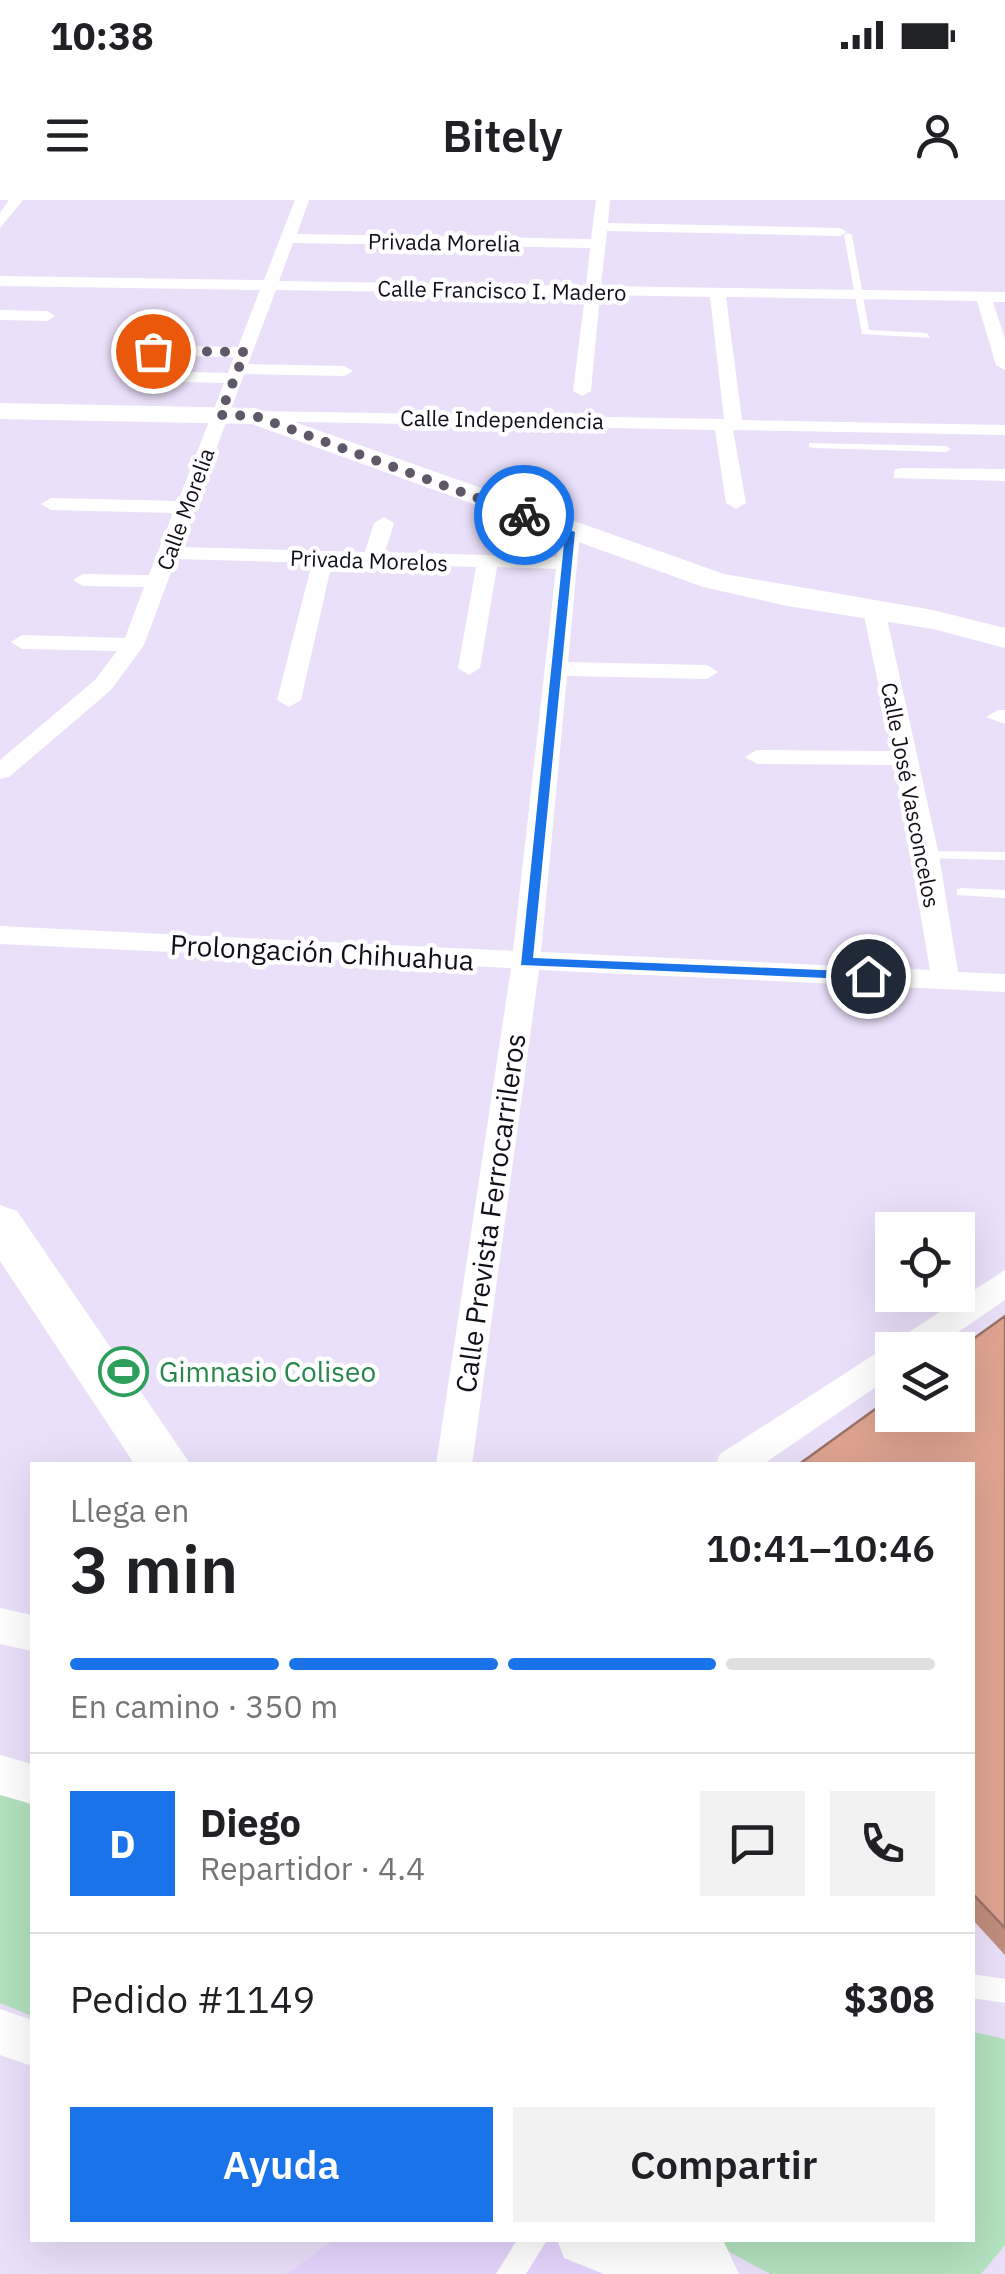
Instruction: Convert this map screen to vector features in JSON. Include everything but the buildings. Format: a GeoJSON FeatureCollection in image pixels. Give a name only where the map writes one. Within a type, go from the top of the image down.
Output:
{"type":"FeatureCollection","features":[{"type":"Feature","properties":{"kind":"main road","name":"Calle Independencia"},"geometry":{"type":"LineString","coordinates":[[0,411],[255,416]]}},
{"type":"Feature","properties":{"kind":"main road"},"geometry":{"type":"LineString","coordinates":[[255,416],[570,532],[750,591],[947,621],[1005,638]]}},
{"type":"Feature","properties":{"kind":"main road"},"geometry":{"type":"LineString","coordinates":[[0,1224],[162,1462]]}},
{"type":"Feature","properties":{"kind":"main road"},"geometry":{"type":"LineString","coordinates":[[681,2242],[702,2274]]}},
{"type":"Feature","properties":{"kind":"street"},"geometry":{"type":"LineString","coordinates":[[0,224],[16,200]]}},
{"type":"Feature","properties":{"kind":"street","name":"Calle Morelia"},"geometry":{"type":"LineString","coordinates":[[0,772],[103,686],[134,645],[302,200]]}},
{"type":"Feature","properties":{"kind":"street"},"geometry":{"type":"LineString","coordinates":[[582,391],[604,227],[603,200]]}},
{"type":"Feature","properties":{"kind":"street"},"geometry":{"type":"LineString","coordinates":[[604,227],[844,234]]}},
{"type":"Feature","properties":{"kind":"street","name":"Privada Morelia"},"geometry":{"type":"LineString","coordinates":[[288,238],[601,244]]}},
{"type":"Feature","properties":{"kind":"street"},"geometry":{"type":"LineString","coordinates":[[0,265],[54,265]]}},
{"type":"Feature","properties":{"kind":"street","name":"Calle Francisco I. Madero"},"geometry":{"type":"LineString","coordinates":[[0,281],[1005,297]]}},
{"type":"Feature","properties":{"kind":"street"},"geometry":{"type":"LineString","coordinates":[[718,294],[736,503]]}},
{"type":"Feature","properties":{"kind":"street"},"geometry":{"type":"LineString","coordinates":[[983,296],[1005,365]]}},
{"type":"Feature","properties":{"kind":"street"},"geometry":{"type":"LineString","coordinates":[[0,315],[47,316]]}},
{"type":"Feature","properties":{"kind":"street"},"geometry":{"type":"LineString","coordinates":[[122,350],[239,366],[344,371]]}},
{"type":"Feature","properties":{"kind":"street"},"geometry":{"type":"LineString","coordinates":[[153,376],[239,366]]}},
{"type":"Feature","properties":{"kind":"street","name":"Calle Independencia"},"geometry":{"type":"LineString","coordinates":[[255,416],[1005,430]]}},
{"type":"Feature","properties":{"kind":"street"},"geometry":{"type":"LineString","coordinates":[[901,474],[1005,475]]}},
{"type":"Feature","properties":{"kind":"street"},"geometry":{"type":"LineString","coordinates":[[51,504],[187,506]]}},
{"type":"Feature","properties":{"kind":"street"},"geometry":{"type":"LineString","coordinates":[[373,560],[384,523]]}},
{"type":"Feature","properties":{"kind":"street"},"geometry":{"type":"LineString","coordinates":[[526,962],[559,669],[570,532]]}},
{"type":"Feature","properties":{"kind":"street","name":"Privada Morelos"},"geometry":{"type":"LineString","coordinates":[[171,553],[566,563]]}},
{"type":"Feature","properties":{"kind":"street"},"geometry":{"type":"LineString","coordinates":[[289,700],[323,558]]}},
{"type":"Feature","properties":{"kind":"street"},"geometry":{"type":"LineString","coordinates":[[469,668],[487,564]]}},
{"type":"Feature","properties":{"kind":"street"},"geometry":{"type":"LineString","coordinates":[[84,580],[158,582]]}},
{"type":"Feature","properties":{"kind":"street","name":"Calle José Vasconcelos"},"geometry":{"type":"LineString","coordinates":[[874,610],[926,854],[945,980]]}},
{"type":"Feature","properties":{"kind":"street"},"geometry":{"type":"LineString","coordinates":[[22,642],[134,645]]}},
{"type":"Feature","properties":{"kind":"street"},"geometry":{"type":"LineString","coordinates":[[559,669],[707,672]]}},
{"type":"Feature","properties":{"kind":"street"},"geometry":{"type":"LineString","coordinates":[[757,757],[906,758]]}},
{"type":"Feature","properties":{"kind":"street","name":"Prolongación Chihuahua"},"geometry":{"type":"LineString","coordinates":[[0,936],[1005,982]]}},
{"type":"Feature","properties":{"kind":"street","name":"Calle Prevista Ferrocarrileros"},"geometry":{"type":"LineString","coordinates":[[454,1462],[526,962]]}},
{"type":"Feature","properties":{"kind":"street"},"geometry":{"type":"LineString","coordinates":[[932,1332],[1005,1283]]}},
{"type":"Feature","properties":{"kind":"street"},"geometry":{"type":"LineString","coordinates":[[737,1462],[875,1369]]}},
{"type":"Feature","properties":{"kind":"street"},"geometry":{"type":"LineString","coordinates":[[0,1626],[30,1634]]}},
{"type":"Feature","properties":{"kind":"street"},"geometry":{"type":"LineString","coordinates":[[0,1775],[30,1783]]}},
{"type":"Feature","properties":{"kind":"street"},"geometry":{"type":"LineString","coordinates":[[0,2032],[30,2042]]}},
{"type":"Feature","properties":{"kind":"street"},"geometry":{"type":"LineString","coordinates":[[587,2242],[666,2274]]}},
{"type":"Feature","properties":{"kind":"lane"},"geometry":{"type":"LineString","coordinates":[[844,234],[868,334],[928,336]]}},
{"type":"Feature","properties":{"kind":"lane"},"geometry":{"type":"LineString","coordinates":[[877,426],[881,448]]}},
{"type":"Feature","properties":{"kind":"lane"},"geometry":{"type":"LineString","coordinates":[[813,445],[946,449]]}},
{"type":"Feature","properties":{"kind":"lane"},"geometry":{"type":"LineString","coordinates":[[926,854],[1005,856]]}},
{"type":"Feature","properties":{"kind":"lane"},"geometry":{"type":"LineString","coordinates":[[962,892],[1005,894]]}},
{"type":"Feature","properties":{"kind":"lane"},"geometry":{"type":"LineString","coordinates":[[975,1987],[1005,1992]]}},
{"type":"Feature","properties":{"kind":"lane"},"geometry":{"type":"LineString","coordinates":[[510,2274],[531,2242]]}},
{"type":"Feature","properties":{"kind":"shaded area"},"geometry":{"type":"Polygon","coordinates":[[[331,2242],[635,2242],[659,2274],[287,2274],[331,2242]]]}},
{"type":"Feature","properties":{"kind":"green space"},"geometry":{"type":"Polygon","coordinates":[[[0,1792],[30,1804],[30,2015],[0,2003],[0,1792]]]}},
{"type":"Feature","properties":{"kind":"green space"},"geometry":{"type":"Polygon","coordinates":[[[975,2032],[1005,2039],[1005,2245],[981,2274],[770,2274],[712,2242],[975,2242],[975,2032]]]}},
{"type":"Feature","properties":{"kind":"way so far"},"geometry":{"type":"LineString","coordinates":[[153,351],[245,352],[220,415],[255,416],[524,515]]}},
{"type":"Feature","properties":{"kind":"place","name":"Gimnasio Coliseo"},"geometry":{"type":"Point","coordinates":[124,1371]}},
{"type":"Feature","properties":{"kind":"route"},"geometry":{"type":"LineString","coordinates":[[524,515],[570,532],[559,669],[526,962],[868,976]]}}]}
